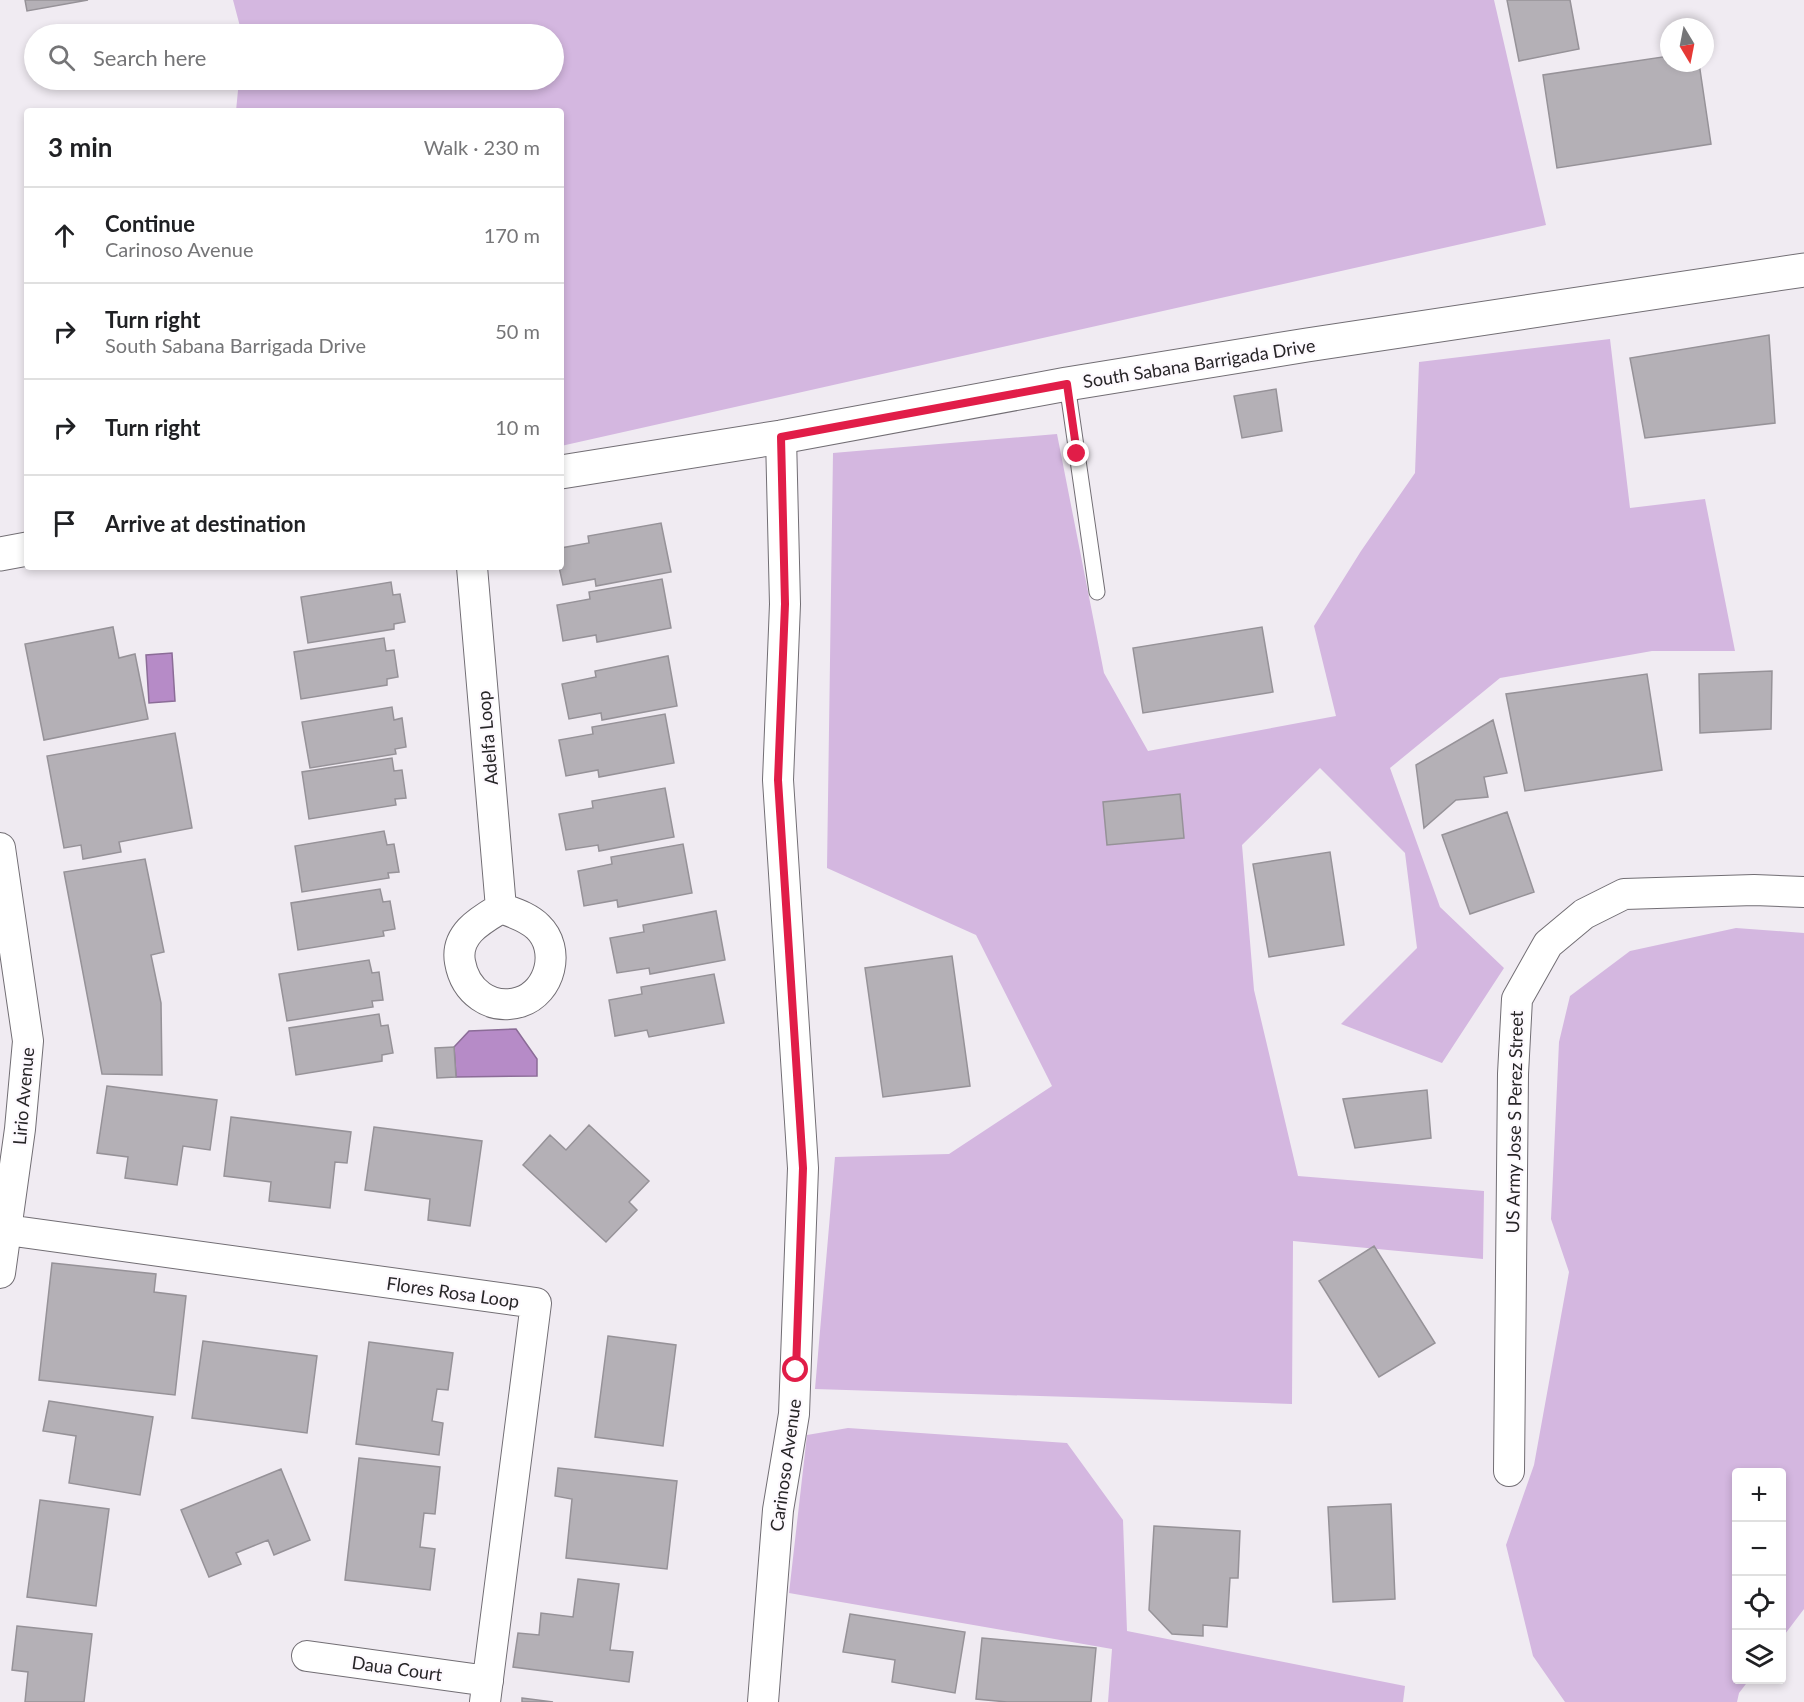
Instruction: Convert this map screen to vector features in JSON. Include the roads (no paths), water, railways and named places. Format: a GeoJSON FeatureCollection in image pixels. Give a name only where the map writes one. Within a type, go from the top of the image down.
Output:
{"type":"FeatureCollection","features":[{"type":"Feature","properties":{"kind":"main road","name":"South Sabana Barrigada Drive"},"geometry":{"type":"LineString","coordinates":[[564,472],[781,437],[1067,384],[1445,323],[1804,270]]}},
{"type":"Feature","properties":{"kind":"main road"},"geometry":{"type":"LineString","coordinates":[[0,554],[24,550]]}},
{"type":"Feature","properties":{"kind":"street","name":"Carinoso Avenue"},"geometry":{"type":"LineString","coordinates":[[763,1702],[778,1510],[794,1414],[803,1168],[778,780],[785,604],[781,437]]}},
{"type":"Feature","properties":{"kind":"street","name":"Adelfa Loop"},"geometry":{"type":"LineString","coordinates":[[472,570],[501,908]]}},
{"type":"Feature","properties":{"kind":"street","name":"Lirio Avenue"},"geometry":{"type":"LineString","coordinates":[[0,848],[28,1041],[20,1129],[0,1273]]}},
{"type":"Feature","properties":{"kind":"street","name":"US Army Jose S Perez Street"},"geometry":{"type":"LineString","coordinates":[[1509,1471],[1513,1074],[1517,999],[1548,944],[1584,914],[1624,894],[1754,890],[1804,892]]}},
{"type":"Feature","properties":{"kind":"street","name":"Flores Rosa Loop"},"geometry":{"type":"LineString","coordinates":[[7,1230],[536,1303],[486,1691]]}},
{"type":"Feature","properties":{"kind":"street","name":"Daua Court"},"geometry":{"type":"LineString","coordinates":[[307,1656],[486,1691]]}},
{"type":"Feature","properties":{"kind":"lane"},"geometry":{"type":"LineString","coordinates":[[1067,384],[1097,592]]}}]}
